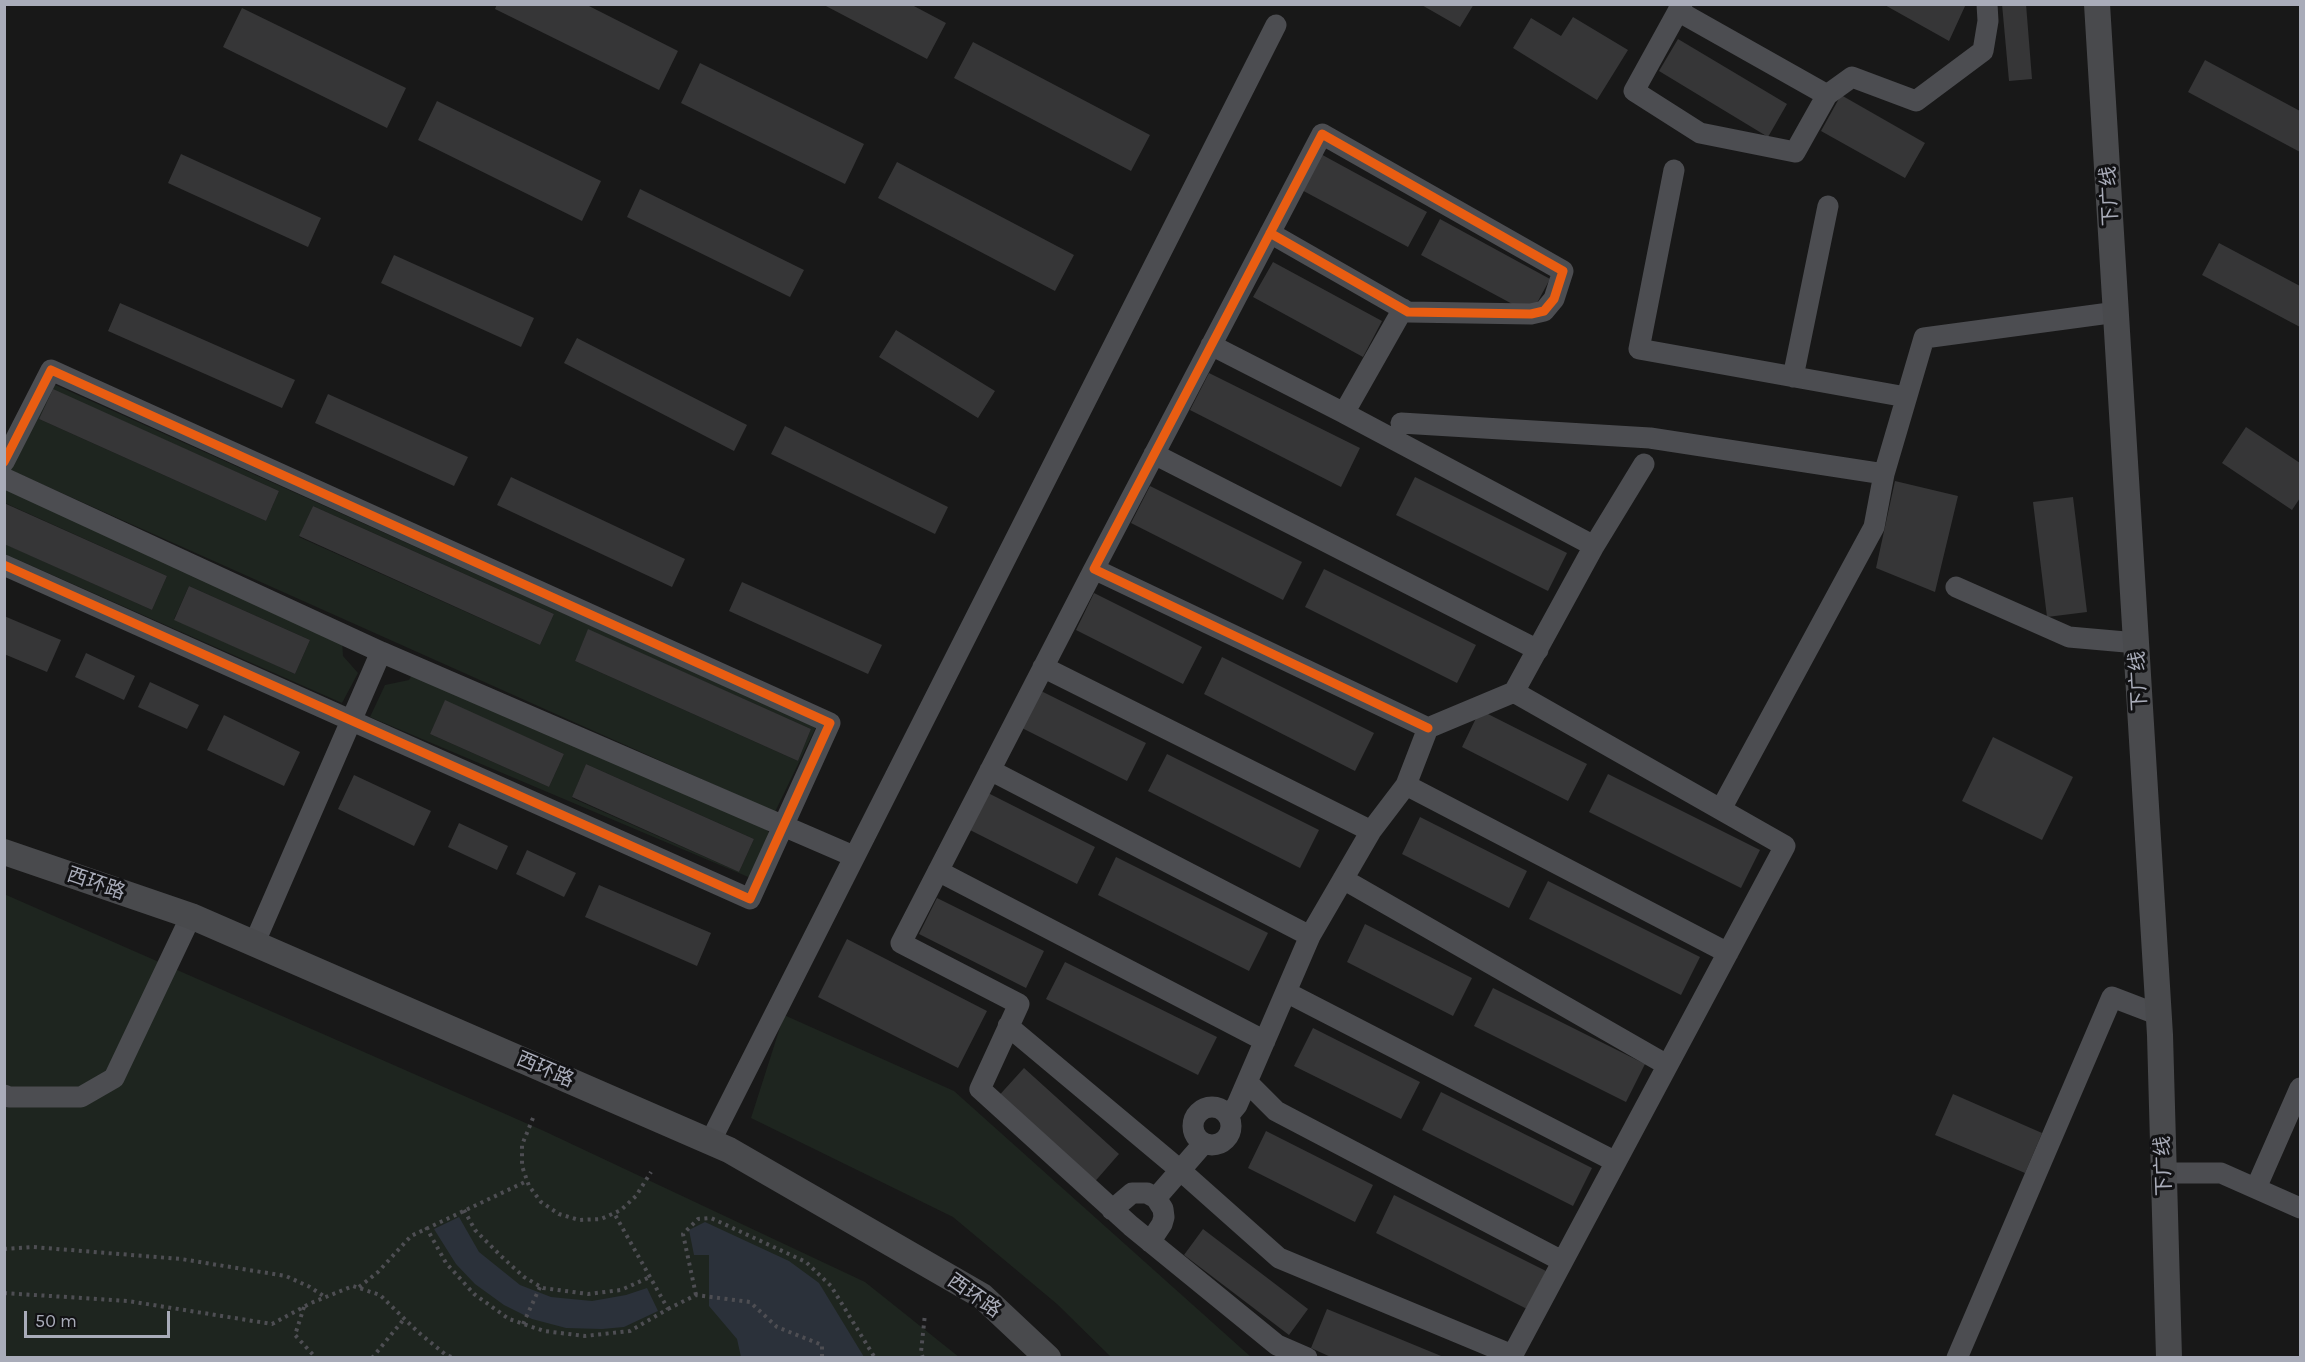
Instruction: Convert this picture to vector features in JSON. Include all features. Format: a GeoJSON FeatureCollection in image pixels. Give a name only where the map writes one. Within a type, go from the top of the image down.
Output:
{"type":"FeatureCollection","features":[{"type":"Feature","properties":{"kind":"main road","name":"下广线"},"geometry":{"type":"LineString","coordinates":[[2097,4],[2159,1015],[2169,1358]]}},
{"type":"Feature","properties":{"kind":"main road","name":"西环路"},"geometry":{"type":"LineString","coordinates":[[4,852],[191,916],[729,1150],[982,1296],[1048,1358]]}},
{"type":"Feature","properties":{"kind":"street"},"geometry":{"type":"LineString","coordinates":[[1827,95],[1680,8],[1634,91],[1700,133],[1795,152],[1827,95],[1852,77],[1916,101],[1983,51],[1988,21],[1987,4]]}},
{"type":"Feature","properties":{"kind":"street"},"geometry":{"type":"LineString","coordinates":[[710,1142],[1276,25]]}},
{"type":"Feature","properties":{"kind":"street"},"geometry":{"type":"LineString","coordinates":[[1270,233],[1408,312],[1531,314],[1544,311],[1554,299],[1563,270],[1322,134],[1094,568],[901,943],[1019,1004],[980,1089],[1150,1242],[1277,1345],[1307,1358]]}},
{"type":"Feature","properties":{"kind":"street"},"geometry":{"type":"LineString","coordinates":[[1674,170],[1639,349],[1906,397]]}},
{"type":"Feature","properties":{"kind":"street"},"geometry":{"type":"LineString","coordinates":[[1793,377],[1828,206]]}},
{"type":"Feature","properties":{"kind":"street"},"geometry":{"type":"LineString","coordinates":[[1344,413],[1403,309]]}},
{"type":"Feature","properties":{"kind":"street"},"geometry":{"type":"LineString","coordinates":[[1721,809],[1874,527],[1884,474],[1924,338],[2117,312]]}},
{"type":"Feature","properties":{"kind":"street"},"geometry":{"type":"LineString","coordinates":[[1211,345],[1594,546]]}},
{"type":"Feature","properties":{"kind":"street"},"geometry":{"type":"LineString","coordinates":[[4,462],[51,370],[830,723],[750,899],[4,565]]}},
{"type":"Feature","properties":{"kind":"street"},"geometry":{"type":"LineString","coordinates":[[1401,423],[1650,438],[1884,474]]}},
{"type":"Feature","properties":{"kind":"street"},"geometry":{"type":"LineString","coordinates":[[1154,454],[1538,650]]}},
{"type":"Feature","properties":{"kind":"street"},"geometry":{"type":"LineString","coordinates":[[1228,1116],[1237,1105],[1310,936],[1371,831],[1406,785],[1428,728],[1514,692],[1594,546],[1644,464]]}},
{"type":"Feature","properties":{"kind":"street"},"geometry":{"type":"LineString","coordinates":[[4,478],[381,652],[854,856]]}},
{"type":"Feature","properties":{"kind":"street"},"geometry":{"type":"LineString","coordinates":[[1094,568],[1428,728]]}},
{"type":"Feature","properties":{"kind":"street"},"geometry":{"type":"LineString","coordinates":[[1956,588],[2068,637],[2137,643]]}},
{"type":"Feature","properties":{"kind":"street"},"geometry":{"type":"LineString","coordinates":[[254,944],[381,652]]}},
{"type":"Feature","properties":{"kind":"street"},"geometry":{"type":"LineString","coordinates":[[1043,667],[1371,831]]}},
{"type":"Feature","properties":{"kind":"street"},"geometry":{"type":"LineString","coordinates":[[1008,1026],[1180,1170],[1279,1258],[1511,1356],[1785,846],[1514,692]]}},
{"type":"Feature","properties":{"kind":"street"},"geometry":{"type":"LineString","coordinates":[[990,770],[1310,936]]}},
{"type":"Feature","properties":{"kind":"street"},"geometry":{"type":"LineString","coordinates":[[1406,785],[1728,953]]}},
{"type":"Feature","properties":{"kind":"street"},"geometry":{"type":"LineString","coordinates":[[938,871],[1265,1041]]}},
{"type":"Feature","properties":{"kind":"street"},"geometry":{"type":"LineString","coordinates":[[1343,879],[1667,1065]]}},
{"type":"Feature","properties":{"kind":"street"},"geometry":{"type":"LineString","coordinates":[[4,1095],[9,1097],[81,1097],[114,1078],[191,916]]}},
{"type":"Feature","properties":{"kind":"street"},"geometry":{"type":"LineString","coordinates":[[1286,992],[1616,1161]]}},
{"type":"Feature","properties":{"kind":"street"},"geometry":{"type":"LineString","coordinates":[[1957,1358],[2112,997],[2159,1015]]}},
{"type":"Feature","properties":{"kind":"street"},"geometry":{"type":"LineString","coordinates":[[1247,1082],[1276,1111],[1562,1261]]}},
{"type":"Feature","properties":{"kind":"street"},"geometry":{"type":"LineString","coordinates":[[2256,1188],[2301,1088]]}},
{"type":"Feature","properties":{"kind":"street"},"geometry":{"type":"LineString","coordinates":[[1211,1107],[1217,1108],[1228,1116],[1231,1127],[1227,1138],[1216,1144],[1204,1143],[1195,1134],[1193,1128],[1195,1116],[1199,1111],[1211,1107]]}},
{"type":"Feature","properties":{"kind":"street"},"geometry":{"type":"LineString","coordinates":[[1156,1198],[1204,1143]]}},
{"type":"Feature","properties":{"kind":"street"},"geometry":{"type":"LineString","coordinates":[[2164,1173],[2221,1173],[2301,1208]]}},
{"type":"Feature","properties":{"kind":"street"},"geometry":{"type":"LineString","coordinates":[[1112,1210],[1132,1193],[1148,1193],[1156,1198],[1163,1209],[1164,1217],[1150,1242]]}},
{"type":"Feature","properties":{"kind":"path"},"geometry":{"type":"LineString","coordinates":[[533,1118],[522,1145],[522,1166],[527,1181],[541,1202],[559,1214],[579,1220],[601,1219],[621,1210],[636,1196],[651,1172]]}},
{"type":"Feature","properties":{"kind":"path"},"geometry":{"type":"LineString","coordinates":[[358,1288],[378,1272],[411,1236],[527,1181]]}},
{"type":"Feature","properties":{"kind":"path"},"geometry":{"type":"LineString","coordinates":[[464,1210],[475,1230],[524,1277],[540,1287],[588,1294],[621,1290],[650,1277]]}},
{"type":"Feature","properties":{"kind":"path"},"geometry":{"type":"LineString","coordinates":[[614,1213],[668,1309]]}},
{"type":"Feature","properties":{"kind":"path"},"geometry":{"type":"LineString","coordinates":[[696,1294],[683,1234],[698,1218],[711,1218],[806,1262],[831,1286],[875,1358]]}},
{"type":"Feature","properties":{"kind":"path"},"geometry":{"type":"LineString","coordinates":[[426,1227],[446,1263],[474,1294],[509,1319],[544,1331],[585,1336],[630,1331],[696,1294],[750,1302],[777,1327],[822,1345],[822,1358]]}},
{"type":"Feature","properties":{"kind":"path"},"geometry":{"type":"LineString","coordinates":[[4,1249],[33,1247],[181,1259],[286,1276],[325,1297]]}},
{"type":"Feature","properties":{"kind":"path"},"geometry":{"type":"LineString","coordinates":[[4,1293],[128,1301],[272,1323],[353,1286],[380,1295],[446,1355],[454,1358]]}},
{"type":"Feature","properties":{"kind":"path"},"geometry":{"type":"LineString","coordinates":[[524,1324],[540,1287]]}},
{"type":"Feature","properties":{"kind":"path"},"geometry":{"type":"LineString","coordinates":[[305,1306],[294,1335],[315,1358]]}},
{"type":"Feature","properties":{"kind":"path"},"geometry":{"type":"LineString","coordinates":[[923,1358],[921,1352],[925,1314]]}},
{"type":"Feature","properties":{"kind":"path"},"geometry":{"type":"LineString","coordinates":[[372,1358],[404,1318]]}},
{"type":"Feature","properties":{"kind":"shaded area"},"geometry":{"type":"Polygon","coordinates":[[[51,383],[816,727],[775,812],[8,469],[51,383]],[[53,390],[39,419],[266,521],[279,491],[53,390]],[[313,506],[299,537],[540,645],[554,614],[313,506]],[[588,630],[575,661],[798,761],[811,729],[588,630]]]}},
{"type":"Feature","properties":{"kind":"shaded area"},"geometry":{"type":"Polygon","coordinates":[[[5,488],[342,640],[343,656],[358,673],[342,703],[5,554],[5,544],[152,610],[167,576],[5,503],[5,488]],[[189,586],[174,619],[295,674],[310,640],[189,586]]]}},
{"type":"Feature","properties":{"kind":"shaded area"},"geometry":{"type":"Polygon","coordinates":[[[413,673],[764,826],[773,838],[753,879],[370,717],[385,685],[409,680],[413,673]],[[445,701],[430,734],[549,787],[564,754],[445,701]],[[586,764],[572,798],[739,872],[754,839],[586,764]]]}},
{"type":"Feature","properties":{"kind":"shaded area"},"geometry":{"type":"Polygon","coordinates":[[[4,894],[544,1131],[865,1282],[959,1357],[5,1357],[4,894]]]}},
{"type":"Feature","properties":{"kind":"shaded area"},"geometry":{"type":"Polygon","coordinates":[[[784,1015],[954,1091],[1251,1357],[1111,1357],[1057,1304],[953,1217],[751,1118],[784,1015]]]}},
{"type":"Feature","properties":{"kind":"shaded area"},"geometry":{"type":"Polygon","coordinates":[[[459,1217],[479,1252],[520,1285],[551,1297],[592,1301],[626,1295],[647,1288],[658,1311],[624,1327],[602,1329],[566,1328],[532,1319],[504,1305],[475,1284],[456,1264],[434,1229],[459,1217]]]}},
{"type":"Feature","properties":{"kind":"shaded area"},"geometry":{"type":"Polygon","coordinates":[[[705,1222],[789,1261],[819,1283],[864,1357],[741,1357],[737,1339],[709,1306],[709,1255],[694,1255],[689,1230],[705,1222]]]}},
{"type":"Feature","properties":{"kind":"building"},"geometry":{"type":"Polygon","coordinates":[[[497,4],[585,4],[678,51],[659,90],[495,9],[497,4]]]}},
{"type":"Feature","properties":{"kind":"building"},"geometry":{"type":"Polygon","coordinates":[[[1420,4],[1474,4],[1460,27],[1420,4]]]}},
{"type":"Feature","properties":{"kind":"building"},"geometry":{"type":"Polygon","coordinates":[[[1883,4],[1966,4],[1949,41],[1883,4]]]}},
{"type":"Feature","properties":{"kind":"building"},"geometry":{"type":"Polygon","coordinates":[[[2002,4],[2026,4],[2032,79],[2009,81],[2002,4]]]}},
{"type":"Feature","properties":{"kind":"building"},"geometry":{"type":"Polygon","coordinates":[[[824,5],[912,5],[946,23],[927,59],[824,5]]]}},
{"type":"Feature","properties":{"kind":"building"},"geometry":{"type":"Polygon","coordinates":[[[242,8],[406,88],[387,128],[223,47],[242,8]]]}},
{"type":"Feature","properties":{"kind":"building"},"geometry":{"type":"Polygon","coordinates":[[[1573,17],[1628,50],[1597,100],[1513,48],[1531,18],[1561,36],[1573,17]]]}},
{"type":"Feature","properties":{"kind":"building"},"geometry":{"type":"Polygon","coordinates":[[[1678,39],[1787,104],[1768,137],[1659,71],[1678,39]]]}},
{"type":"Feature","properties":{"kind":"building"},"geometry":{"type":"Polygon","coordinates":[[[973,42],[1150,135],[1131,171],[954,78],[973,42]]]}},
{"type":"Feature","properties":{"kind":"building"},"geometry":{"type":"Polygon","coordinates":[[[2205,60],[2300,111],[2300,152],[2188,92],[2205,60]]]}},
{"type":"Feature","properties":{"kind":"building"},"geometry":{"type":"Polygon","coordinates":[[[700,63],[864,144],[845,184],[681,103],[700,63]]]}},
{"type":"Feature","properties":{"kind":"building"},"geometry":{"type":"Polygon","coordinates":[[[1841,95],[1925,143],[1905,178],[1821,131],[1841,95]]]}},
{"type":"Feature","properties":{"kind":"building"},"geometry":{"type":"Polygon","coordinates":[[[437,101],[601,181],[582,221],[418,140],[437,101]]]}},
{"type":"Feature","properties":{"kind":"building"},"geometry":{"type":"Polygon","coordinates":[[[1317,152],[1427,212],[1408,247],[1298,188],[1317,152]]]}},
{"type":"Feature","properties":{"kind":"building"},"geometry":{"type":"Polygon","coordinates":[[[181,154],[321,218],[308,247],[168,183],[181,154]]]}},
{"type":"Feature","properties":{"kind":"building"},"geometry":{"type":"Polygon","coordinates":[[[897,162],[1074,255],[1055,291],[878,198],[897,162]]]}},
{"type":"Feature","properties":{"kind":"building"},"geometry":{"type":"Polygon","coordinates":[[[640,189],[804,270],[790,297],[627,217],[640,189]]]}},
{"type":"Feature","properties":{"kind":"building"},"geometry":{"type":"Polygon","coordinates":[[[1440,219],[1550,279],[1531,314],[1421,255],[1440,219]]]}},
{"type":"Feature","properties":{"kind":"building"},"geometry":{"type":"Polygon","coordinates":[[[2219,243],[2300,286],[2300,327],[2202,275],[2219,243]]]}},
{"type":"Feature","properties":{"kind":"building"},"geometry":{"type":"Polygon","coordinates":[[[394,255],[534,318],[521,347],[381,283],[394,255]]]}},
{"type":"Feature","properties":{"kind":"building"},"geometry":{"type":"Polygon","coordinates":[[[1273,262],[1382,321],[1363,357],[1253,297],[1273,262]]]}},
{"type":"Feature","properties":{"kind":"building"},"geometry":{"type":"Polygon","coordinates":[[[120,303],[295,380],[282,408],[108,331],[120,303]]]}},
{"type":"Feature","properties":{"kind":"building"},"geometry":{"type":"Polygon","coordinates":[[[896,330],[995,391],[978,418],[879,357],[896,330]]]}},
{"type":"Feature","properties":{"kind":"building"},"geometry":{"type":"Polygon","coordinates":[[[577,338],[747,425],[734,451],[564,363],[577,338]]]}},
{"type":"Feature","properties":{"kind":"building"},"geometry":{"type":"Polygon","coordinates":[[[1209,373],[1360,448],[1341,487],[1190,410],[1209,373]]]}},
{"type":"Feature","properties":{"kind":"building"},"geometry":{"type":"Polygon","coordinates":[[[53,389],[279,491],[266,521],[39,419],[53,389]]]}},
{"type":"Feature","properties":{"kind":"building"},"geometry":{"type":"Polygon","coordinates":[[[328,394],[468,457],[454,486],[315,423],[328,394]]]}},
{"type":"Feature","properties":{"kind":"building"},"geometry":{"type":"Polygon","coordinates":[[[785,426],[948,507],[935,534],[771,454],[785,426]]]}},
{"type":"Feature","properties":{"kind":"building"},"geometry":{"type":"Polygon","coordinates":[[[2246,427],[2300,463],[2300,498],[2292,510],[2222,463],[2246,427]]]}},
{"type":"Feature","properties":{"kind":"building"},"geometry":{"type":"Polygon","coordinates":[[[511,477],[685,559],[672,587],[497,505],[511,477]]]}},
{"type":"Feature","properties":{"kind":"building"},"geometry":{"type":"Polygon","coordinates":[[[1415,477],[1567,553],[1548,591],[1396,515],[1415,477]]]}},
{"type":"Feature","properties":{"kind":"building"},"geometry":{"type":"Polygon","coordinates":[[[1895,481],[1958,496],[1935,592],[1876,568],[1895,481]]]}},
{"type":"Feature","properties":{"kind":"building"},"geometry":{"type":"Polygon","coordinates":[[[1150,486],[1302,562],[1283,600],[1131,523],[1150,486]]]}},
{"type":"Feature","properties":{"kind":"building"},"geometry":{"type":"Polygon","coordinates":[[[2073,497],[2087,612],[2047,617],[2033,502],[2073,497]]]}},
{"type":"Feature","properties":{"kind":"building"},"geometry":{"type":"Polygon","coordinates":[[[4,503],[167,576],[152,610],[4,544],[4,503]]]}},
{"type":"Feature","properties":{"kind":"building"},"geometry":{"type":"Polygon","coordinates":[[[313,506],[554,614],[540,645],[299,536],[313,506]]]}},
{"type":"Feature","properties":{"kind":"building"},"geometry":{"type":"Polygon","coordinates":[[[1324,569],[1476,645],[1457,683],[1305,607],[1324,569]]]}},
{"type":"Feature","properties":{"kind":"building"},"geometry":{"type":"Polygon","coordinates":[[[742,582],[882,645],[868,674],[729,611],[742,582]]]}},
{"type":"Feature","properties":{"kind":"building"},"geometry":{"type":"Polygon","coordinates":[[[189,586],[310,640],[295,674],[174,620],[189,586]]]}},
{"type":"Feature","properties":{"kind":"building"},"geometry":{"type":"Polygon","coordinates":[[[1094,593],[1202,647],[1183,684],[1076,630],[1094,593]]]}},
{"type":"Feature","properties":{"kind":"building"},"geometry":{"type":"Polygon","coordinates":[[[4,616],[61,640],[47,672],[4,654],[4,616]]]}},
{"type":"Feature","properties":{"kind":"building"},"geometry":{"type":"Polygon","coordinates":[[[588,629],[811,729],[798,761],[575,661],[588,629]]]}},
{"type":"Feature","properties":{"kind":"building"},"geometry":{"type":"Polygon","coordinates":[[[86,653],[135,676],[124,700],[75,677],[86,653]]]}},
{"type":"Feature","properties":{"kind":"building"},"geometry":{"type":"Polygon","coordinates":[[[1222,657],[1374,733],[1355,771],[1204,694],[1222,657]]]}},
{"type":"Feature","properties":{"kind":"building"},"geometry":{"type":"Polygon","coordinates":[[[150,682],[199,705],[187,729],[138,707],[150,682]]]}},
{"type":"Feature","properties":{"kind":"building"},"geometry":{"type":"Polygon","coordinates":[[[1039,690],[1146,743],[1127,781],[1020,727],[1039,690]]]}},
{"type":"Feature","properties":{"kind":"building"},"geometry":{"type":"Polygon","coordinates":[[[445,700],[564,754],[549,787],[430,734],[445,700]]]}},
{"type":"Feature","properties":{"kind":"building"},"geometry":{"type":"Polygon","coordinates":[[[1480,710],[1587,764],[1568,801],[1462,747],[1480,710]]]}},
{"type":"Feature","properties":{"kind":"building"},"geometry":{"type":"Polygon","coordinates":[[[224,715],[300,752],[284,786],[207,750],[224,715]]]}},
{"type":"Feature","properties":{"kind":"building"},"geometry":{"type":"Polygon","coordinates":[[[1993,737],[2073,777],[2042,840],[1962,801],[1993,737]]]}},
{"type":"Feature","properties":{"kind":"building"},"geometry":{"type":"Polygon","coordinates":[[[1167,754],[1319,830],[1300,868],[1148,791],[1167,754]]]}},
{"type":"Feature","properties":{"kind":"building"},"geometry":{"type":"Polygon","coordinates":[[[586,764],[754,839],[739,872],[572,797],[586,764]]]}},
{"type":"Feature","properties":{"kind":"building"},"geometry":{"type":"Polygon","coordinates":[[[1608,774],[1760,850],[1741,888],[1589,812],[1608,774]]]}},
{"type":"Feature","properties":{"kind":"building"},"geometry":{"type":"Polygon","coordinates":[[[354,775],[431,811],[414,846],[338,809],[354,775]]]}},
{"type":"Feature","properties":{"kind":"building"},"geometry":{"type":"Polygon","coordinates":[[[988,793],[1095,847],[1077,884],[970,830],[988,793]]]}},
{"type":"Feature","properties":{"kind":"building"},"geometry":{"type":"Polygon","coordinates":[[[1420,817],[1527,871],[1509,908],[1402,854],[1420,817]]]}},
{"type":"Feature","properties":{"kind":"building"},"geometry":{"type":"Polygon","coordinates":[[[459,823],[508,846],[497,870],[448,847],[459,823]]]}},
{"type":"Feature","properties":{"kind":"building"},"geometry":{"type":"Polygon","coordinates":[[[527,850],[576,873],[564,897],[516,874],[527,850]]]}},
{"type":"Feature","properties":{"kind":"building"},"geometry":{"type":"Polygon","coordinates":[[[1116,857],[1268,933],[1249,971],[1098,895],[1116,857]]]}},
{"type":"Feature","properties":{"kind":"building"},"geometry":{"type":"Polygon","coordinates":[[[1548,881],[1700,957],[1681,995],[1529,919],[1548,881]]]}},
{"type":"Feature","properties":{"kind":"building"},"geometry":{"type":"Polygon","coordinates":[[[599,885],[711,933],[697,966],[585,917],[599,885]]]}},
{"type":"Feature","properties":{"kind":"building"},"geometry":{"type":"Polygon","coordinates":[[[937,898],[1044,951],[1026,988],[919,934],[937,898]]]}},
{"type":"Feature","properties":{"kind":"building"},"geometry":{"type":"Polygon","coordinates":[[[1365,924],[1472,978],[1453,1016],[1347,962],[1365,924]]]}},
{"type":"Feature","properties":{"kind":"building"},"geometry":{"type":"Polygon","coordinates":[[[847,939],[987,1011],[958,1068],[818,997],[847,939]]]}},
{"type":"Feature","properties":{"kind":"building"},"geometry":{"type":"Polygon","coordinates":[[[1065,962],[1217,1037],[1198,1075],[1046,999],[1065,962]]]}},
{"type":"Feature","properties":{"kind":"building"},"geometry":{"type":"Polygon","coordinates":[[[1493,988],[1645,1064],[1626,1102],[1474,1026],[1493,988]]]}},
{"type":"Feature","properties":{"kind":"building"},"geometry":{"type":"Polygon","coordinates":[[[1313,1028],[1420,1082],[1401,1119],[1294,1066],[1313,1028]]]}},
{"type":"Feature","properties":{"kind":"building"},"geometry":{"type":"Polygon","coordinates":[[[1024,1068],[1119,1154],[1091,1186],[995,1100],[1024,1068]]]}},
{"type":"Feature","properties":{"kind":"building"},"geometry":{"type":"Polygon","coordinates":[[[1441,1092],[1592,1168],[1573,1206],[1422,1130],[1441,1092]]]}},
{"type":"Feature","properties":{"kind":"building"},"geometry":{"type":"Polygon","coordinates":[[[1953,1094],[2042,1133],[2025,1173],[1935,1135],[1953,1094]]]}},
{"type":"Feature","properties":{"kind":"building"},"geometry":{"type":"Polygon","coordinates":[[[1266,1131],[1373,1185],[1355,1222],[1248,1168],[1266,1131]]]}},
{"type":"Feature","properties":{"kind":"building"},"geometry":{"type":"Polygon","coordinates":[[[1394,1195],[1546,1271],[1527,1309],[1376,1233],[1394,1195]]]}},
{"type":"Feature","properties":{"kind":"building"},"geometry":{"type":"Polygon","coordinates":[[[1203,1229],[1308,1309],[1289,1335],[1184,1255],[1203,1229]]]}},
{"type":"Feature","properties":{"kind":"building"},"geometry":{"type":"Polygon","coordinates":[[[1327,1309],[1446,1358],[1333,1358],[1311,1348],[1327,1309]]]}},
{"type":"Feature","properties":{"kind":"cycle path"},"geometry":{"type":"LineString","coordinates":[[1270,233],[1408,312],[1531,314],[1544,311],[1554,299],[1563,271],[1322,134],[1094,569],[1428,728]]}},
{"type":"Feature","properties":{"kind":"cycle path"},"geometry":{"type":"LineString","coordinates":[[4,462],[51,370],[830,723],[750,899],[4,565]]}}]}
